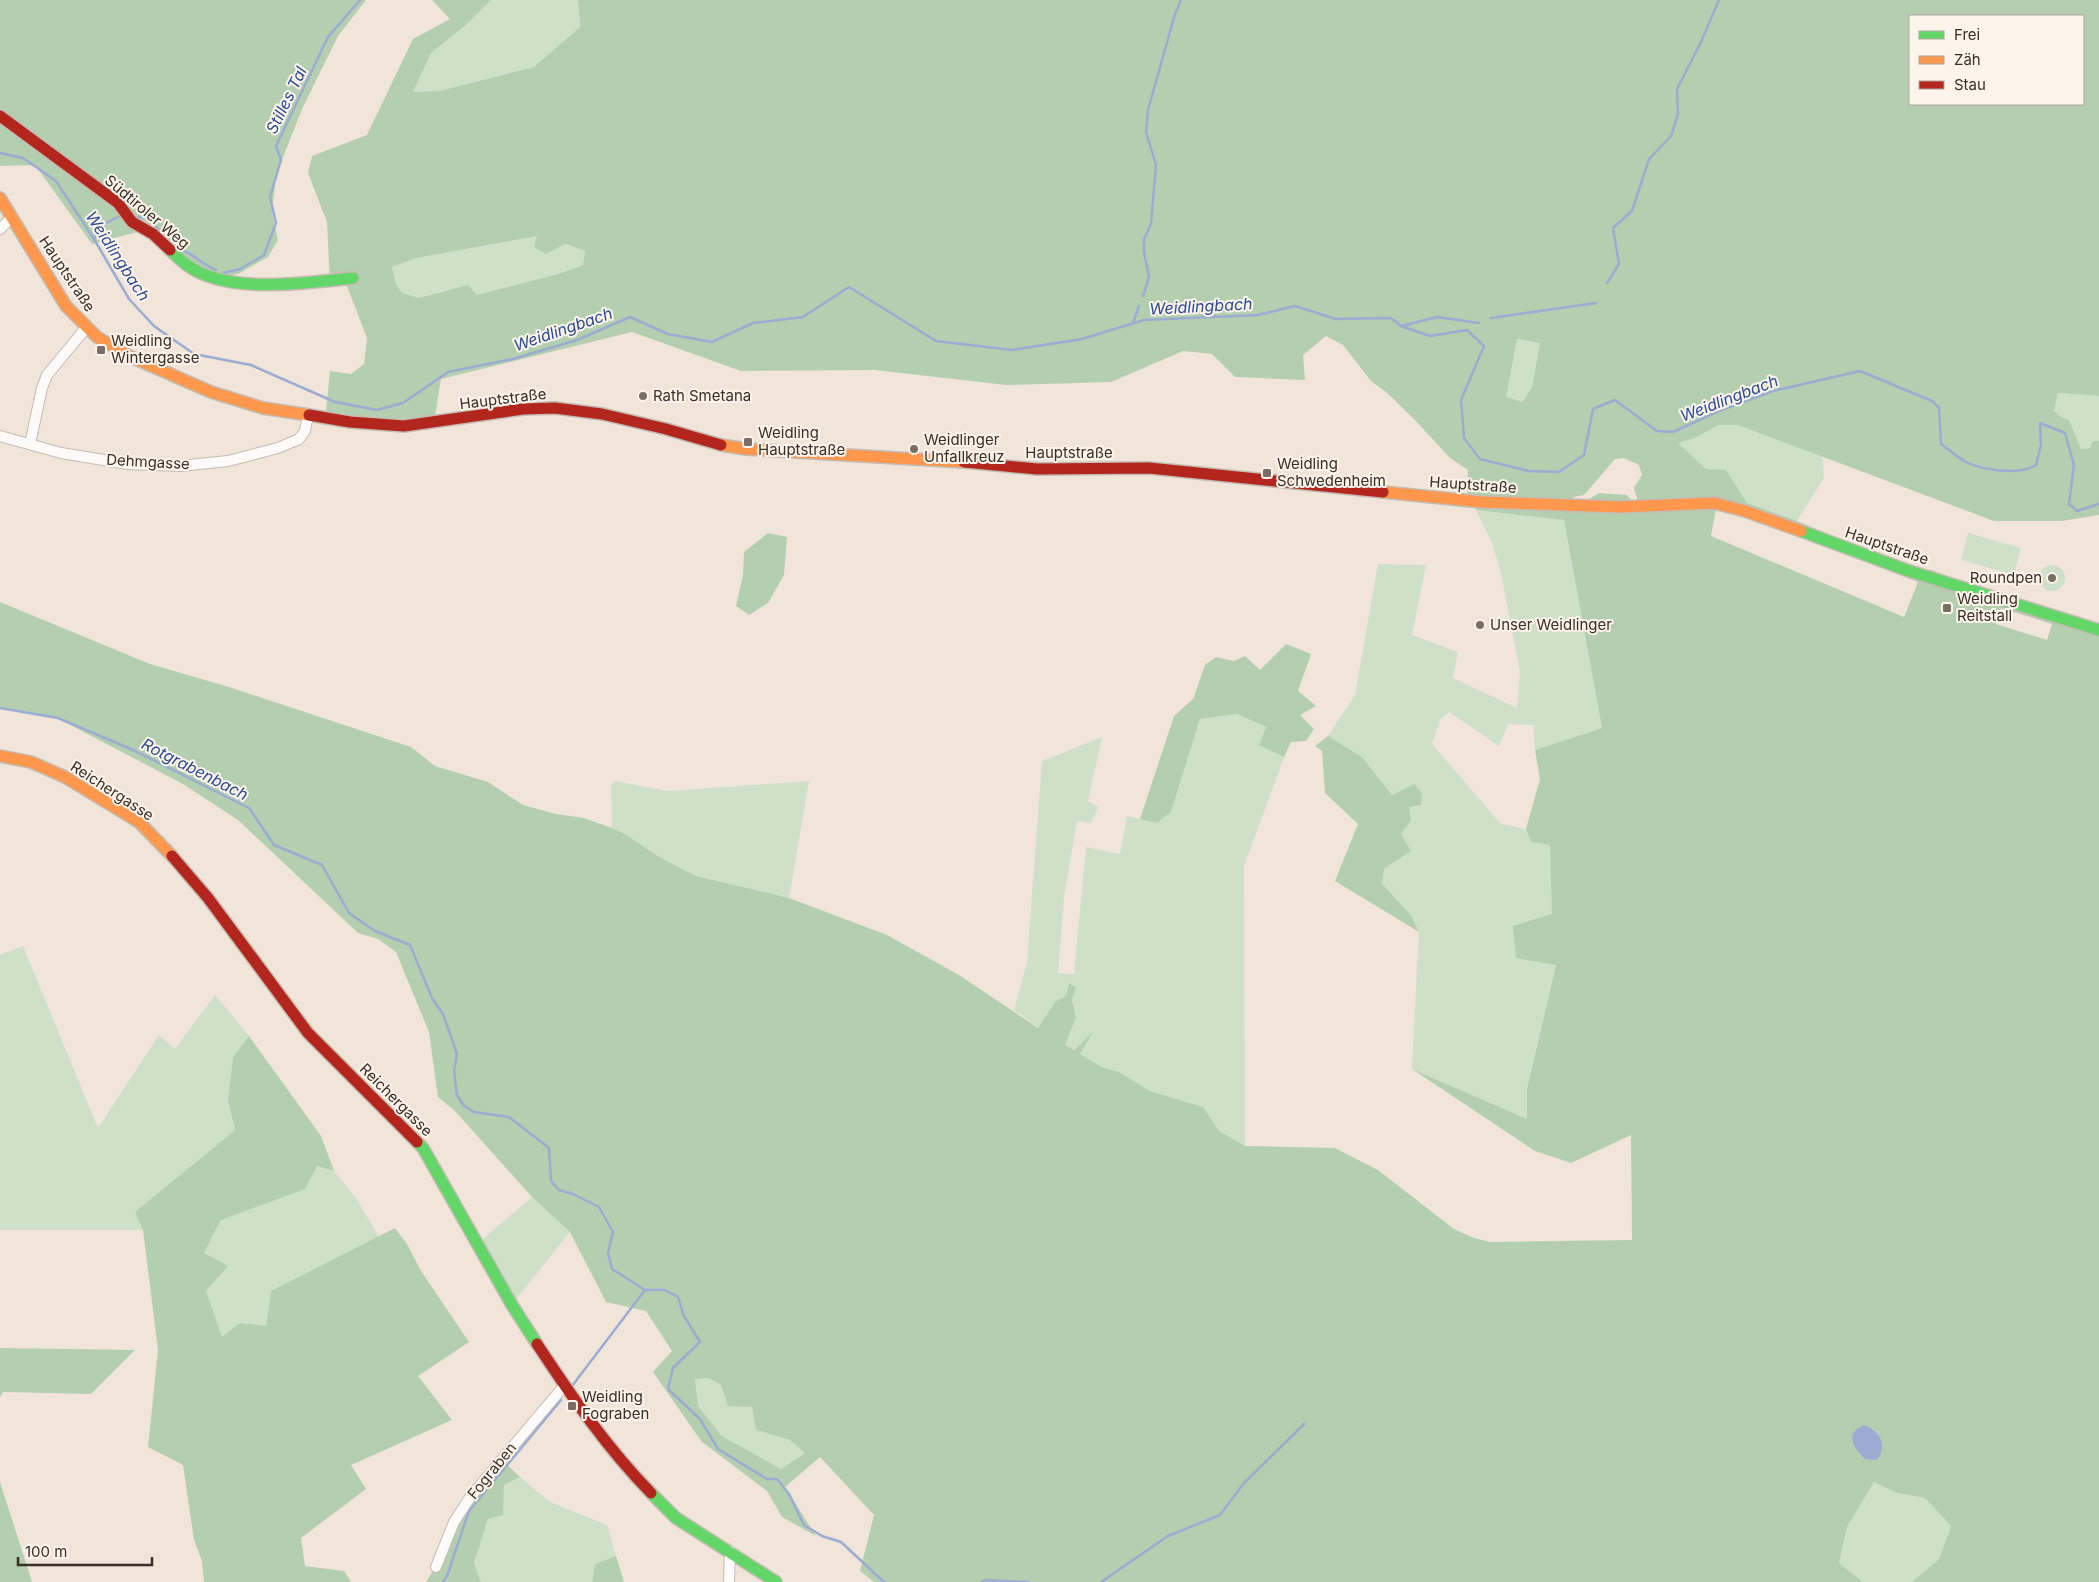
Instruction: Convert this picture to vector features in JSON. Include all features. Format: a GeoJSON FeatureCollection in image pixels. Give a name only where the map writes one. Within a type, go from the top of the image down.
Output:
{"type":"FeatureCollection","features":[{"type":"Feature","properties":{"kind":"main road","name":"Südtiroler Weg"},"geometry":{"type":"LineString","coordinates":[[0,116],[118,203],[132,222],[152,234],[188,266],[206,275],[231,281],[267,285],[353,278]]}},
{"type":"Feature","properties":{"kind":"main road","name":"Hauptstraße"},"geometry":{"type":"LineString","coordinates":[[0,198],[66,306],[86,328],[106,343],[129,356],[210,392],[263,408],[350,422],[404,426],[437,423],[523,409],[555,408],[602,414],[666,429],[718,445],[746,449],[915,458],[1038,469],[1149,468],[1482,502],[1621,507],[1714,503],[1752,513],[1909,571],[2099,630]]}},
{"type":"Feature","properties":{"kind":"main road","name":"Reichergasse"},"geometry":{"type":"LineString","coordinates":[[0,756],[31,762],[65,777],[139,822],[162,844],[208,898],[308,1033],[423,1148],[512,1305],[564,1386],[627,1468],[676,1518],[776,1582]]}},
{"type":"Feature","properties":{"kind":"street"},"geometry":{"type":"LineString","coordinates":[[0,229],[12,217]]}},
{"type":"Feature","properties":{"kind":"street"},"geometry":{"type":"LineString","coordinates":[[30,444],[42,388],[47,374],[86,328]]}},
{"type":"Feature","properties":{"kind":"street","name":"Dehmgasse"},"geometry":{"type":"LineString","coordinates":[[0,436],[61,453],[128,464],[180,466],[228,461],[278,448],[299,439],[305,431],[308,415]]}},
{"type":"Feature","properties":{"kind":"street","name":"Fograben"},"geometry":{"type":"LineString","coordinates":[[436,1567],[454,1522],[471,1496],[564,1386]]}},
{"type":"Feature","properties":{"kind":"street"},"geometry":{"type":"LineString","coordinates":[[729,1582],[730,1551]]}},
{"type":"Feature","properties":{"kind":"green space"},"geometry":{"type":"Polygon","coordinates":[[[0,0],[366,0],[338,36],[302,109],[276,175],[272,212],[278,240],[268,257],[238,274],[220,278],[141,231],[92,244],[35,165],[0,166],[0,0]]]}},
{"type":"Feature","properties":{"kind":"green space"},"geometry":{"type":"Polygon","coordinates":[[[432,0],[491,0],[467,24],[431,53],[413,92],[439,91],[534,67],[580,27],[578,0],[2099,0],[2099,396],[2058,393],[2054,411],[2061,417],[2069,420],[2081,449],[2090,448],[2093,441],[2099,441],[2099,515],[2062,521],[1994,521],[1738,425],[1718,425],[1695,438],[1678,443],[1706,469],[1726,470],[1747,503],[1920,569],[1932,570],[1948,577],[2099,625],[2099,1582],[1912,1582],[1939,1559],[1951,1526],[1925,1498],[1897,1493],[1874,1482],[1847,1527],[1839,1563],[1863,1582],[874,1582],[860,1571],[874,1515],[820,1457],[785,1487],[816,1536],[782,1517],[767,1491],[702,1442],[653,1372],[672,1351],[646,1311],[606,1302],[570,1232],[532,1197],[455,1111],[438,1097],[429,1032],[396,952],[378,939],[358,933],[238,820],[183,784],[57,718],[0,708],[0,602],[150,664],[229,687],[411,747],[435,766],[488,782],[523,805],[556,814],[584,818],[612,828],[625,834],[659,857],[696,876],[789,898],[887,935],[959,975],[1038,1028],[1056,1001],[1066,996],[1069,983],[1076,987],[1072,1000],[1076,1017],[1065,1045],[1074,1050],[1094,1031],[1080,1054],[1102,1067],[1119,1072],[1150,1091],[1203,1107],[1219,1131],[1245,1146],[1335,1148],[1378,1170],[1454,1229],[1474,1238],[1490,1242],[1632,1240],[1631,1135],[1571,1163],[1535,1151],[1412,1069],[1527,1119],[1527,1089],[1556,965],[1516,958],[1513,926],[1552,914],[1550,845],[1531,842],[1526,829],[1540,779],[1535,750],[1602,728],[1564,520],[1476,510],[1467,494],[1468,470],[1450,458],[1414,419],[1386,392],[1371,381],[1343,345],[1326,336],[1303,355],[1305,380],[1235,377],[1212,354],[1183,351],[1111,382],[1006,385],[875,370],[741,371],[632,332],[441,379],[434,422],[391,425],[326,411],[330,371],[351,374],[364,364],[367,338],[345,281],[330,283],[327,222],[308,173],[312,156],[367,135],[413,39],[450,19],[432,0]],[[537,236],[416,258],[392,267],[396,284],[402,293],[418,298],[468,285],[477,295],[561,273],[583,265],[585,251],[565,244],[546,254],[534,247],[537,236]],[[1517,339],[1506,397],[1522,402],[1532,387],[1540,343],[1517,339]],[[1624,458],[1615,459],[1584,495],[1574,497],[1571,501],[1589,499],[1599,493],[1627,495],[1632,501],[1638,501],[1634,488],[1642,475],[1639,465],[1624,458]],[[1716,509],[1711,536],[1904,617],[1918,582],[1741,514],[1716,509]],[[2001,608],[1996,624],[2047,640],[2052,624],[2001,608]],[[709,1378],[695,1379],[698,1406],[722,1436],[781,1469],[805,1453],[790,1440],[756,1430],[752,1407],[728,1406],[721,1385],[709,1378]]]}},
{"type":"Feature","properties":{"kind":"green space"},"geometry":{"type":"Polygon","coordinates":[[[491,0],[578,0],[580,27],[534,67],[439,91],[413,92],[431,53],[467,24],[491,0]]]}},
{"type":"Feature","properties":{"kind":"green space"},"geometry":{"type":"Polygon","coordinates":[[[537,236],[585,251],[583,265],[561,273],[477,295],[446,290],[418,298],[402,294],[396,284],[392,267],[416,258],[537,236]]]}},
{"type":"Feature","properties":{"kind":"green space"},"geometry":{"type":"Polygon","coordinates":[[[1516,339],[1540,342],[1532,387],[1521,402],[1506,397],[1516,339]]]}},
{"type":"Feature","properties":{"kind":"green space"},"geometry":{"type":"Polygon","coordinates":[[[2058,393],[2099,396],[2099,441],[2093,441],[2090,448],[2081,449],[2069,420],[2061,417],[2054,411],[2058,393]]]}},
{"type":"Feature","properties":{"kind":"green space"},"geometry":{"type":"Polygon","coordinates":[[[1718,425],[1738,425],[1822,455],[1824,478],[1797,521],[1746,503],[1726,471],[1706,469],[1677,443],[1695,438],[1718,425]]]}},
{"type":"Feature","properties":{"kind":"green space"},"geometry":{"type":"Polygon","coordinates":[[[1476,510],[1564,520],[1602,728],[1535,750],[1533,725],[1508,724],[1499,746],[1449,712],[1440,720],[1432,744],[1501,824],[1526,829],[1531,842],[1550,845],[1556,964],[1527,1089],[1527,1119],[1412,1069],[1419,932],[1411,915],[1382,884],[1384,869],[1411,851],[1401,834],[1414,784],[1392,795],[1362,757],[1328,736],[1355,695],[1378,564],[1426,565],[1412,635],[1458,652],[1453,678],[1517,708],[1520,672],[1501,573],[1492,543],[1476,510]]]}},
{"type":"Feature","properties":{"kind":"green space"},"geometry":{"type":"Polygon","coordinates":[[[768,533],[787,537],[784,575],[768,603],[749,615],[736,606],[743,575],[744,552],[768,533]]]}},
{"type":"Feature","properties":{"kind":"green space"},"geometry":{"type":"Polygon","coordinates":[[[1968,533],[2021,548],[2014,575],[1961,560],[1968,533]]]}},
{"type":"Feature","properties":{"kind":"green space","name":"Roundpen"},"geometry":{"type":"Polygon","coordinates":[[[2052,565],[2061,569],[2065,578],[2061,587],[2052,591],[2043,587],[2039,578],[2043,569],[2052,565]]]}},
{"type":"Feature","properties":{"kind":"green space"},"geometry":{"type":"Polygon","coordinates":[[[1286,644],[1311,654],[1298,691],[1316,706],[1300,715],[1314,729],[1306,741],[1291,742],[1284,757],[1259,745],[1266,727],[1237,714],[1200,719],[1171,812],[1157,823],[1140,819],[1174,716],[1193,699],[1205,665],[1216,657],[1234,661],[1245,656],[1260,670],[1286,644]]]}},
{"type":"Feature","properties":{"kind":"green space"},"geometry":{"type":"Polygon","coordinates":[[[1237,714],[1266,727],[1259,745],[1284,757],[1244,866],[1245,1146],[1219,1132],[1203,1107],[1150,1091],[1119,1072],[1102,1067],[1080,1054],[1093,1033],[1073,1050],[1064,1045],[1076,1017],[1072,1000],[1076,987],[1070,983],[1066,996],[1056,1001],[1039,1028],[1014,1010],[1027,962],[1042,761],[1102,737],[1088,801],[1098,807],[1091,823],[1077,821],[1064,897],[1058,973],[1074,974],[1086,847],[1120,854],[1127,816],[1157,823],[1171,812],[1200,719],[1237,714]]]}},
{"type":"Feature","properties":{"kind":"green space"},"geometry":{"type":"Polygon","coordinates":[[[1328,736],[1362,757],[1392,795],[1414,784],[1422,793],[1421,805],[1409,807],[1411,820],[1401,834],[1411,851],[1384,869],[1382,884],[1411,915],[1419,932],[1335,881],[1358,824],[1325,793],[1322,751],[1315,746],[1328,736]]]}},
{"type":"Feature","properties":{"kind":"green space"},"geometry":{"type":"Polygon","coordinates":[[[615,781],[668,791],[809,781],[789,898],[696,876],[659,857],[625,834],[612,828],[611,786],[615,781]]]}},
{"type":"Feature","properties":{"kind":"green space"},"geometry":{"type":"Polygon","coordinates":[[[23,946],[98,1128],[159,1035],[175,1049],[215,995],[249,1036],[233,1057],[228,1101],[235,1130],[135,1212],[143,1230],[0,1230],[0,955],[23,946]]]}},
{"type":"Feature","properties":{"kind":"green space"},"geometry":{"type":"Polygon","coordinates":[[[249,1036],[321,1136],[334,1171],[317,1166],[305,1189],[221,1220],[204,1253],[228,1266],[206,1291],[222,1337],[240,1323],[266,1326],[271,1291],[395,1228],[407,1244],[421,1271],[469,1342],[418,1376],[452,1420],[351,1465],[366,1489],[301,1538],[305,1566],[344,1571],[351,1582],[204,1582],[202,1561],[194,1540],[183,1465],[148,1447],[158,1350],[143,1230],[135,1212],[235,1130],[228,1101],[233,1057],[249,1036]]]}},
{"type":"Feature","properties":{"kind":"green space"},"geometry":{"type":"Polygon","coordinates":[[[317,1166],[334,1171],[356,1198],[379,1237],[271,1291],[266,1327],[240,1324],[222,1338],[206,1291],[204,1253],[222,1219],[304,1189],[317,1166]]]}},
{"type":"Feature","properties":{"kind":"green space"},"geometry":{"type":"Polygon","coordinates":[[[532,1197],[570,1232],[512,1304],[477,1244],[532,1197]]]}},
{"type":"Feature","properties":{"kind":"green space"},"geometry":{"type":"Polygon","coordinates":[[[0,1348],[135,1350],[91,1394],[3,1392],[0,1397],[0,1348]]]}},
{"type":"Feature","properties":{"kind":"green space"},"geometry":{"type":"Polygon","coordinates":[[[709,1378],[721,1385],[728,1405],[752,1407],[756,1430],[790,1440],[805,1453],[781,1469],[722,1436],[698,1406],[695,1379],[709,1378]]]}},
{"type":"Feature","properties":{"kind":"green space"},"geometry":{"type":"Polygon","coordinates":[[[501,1459],[520,1477],[504,1485],[503,1515],[488,1519],[474,1563],[481,1582],[426,1582],[438,1563],[451,1535],[501,1459]]]}},
{"type":"Feature","properties":{"kind":"green space"},"geometry":{"type":"Polygon","coordinates":[[[520,1477],[550,1502],[607,1525],[616,1556],[595,1564],[592,1582],[481,1582],[474,1563],[488,1519],[503,1515],[504,1485],[520,1477]]]}},
{"type":"Feature","properties":{"kind":"green space"},"geometry":{"type":"Polygon","coordinates":[[[0,1482],[32,1582],[0,1582],[0,1482]]]}},
{"type":"Feature","properties":{"kind":"green space"},"geometry":{"type":"Polygon","coordinates":[[[1874,1482],[1897,1493],[1925,1498],[1951,1526],[1939,1559],[1912,1582],[1863,1582],[1839,1563],[1847,1527],[1874,1482]]]}},
{"type":"Feature","properties":{"kind":"green space"},"geometry":{"type":"Polygon","coordinates":[[[616,1556],[624,1582],[592,1582],[595,1564],[616,1556]]]}},
{"type":"Feature","properties":{"kind":"water"},"geometry":{"type":"Polygon","coordinates":[[[1864,1425],[1874,1431],[1881,1439],[1882,1449],[1877,1460],[1865,1459],[1854,1446],[1852,1437],[1864,1425]]]}},
{"type":"Feature","properties":{"kind":"waterway","name":"Stilles Tal"},"geometry":{"type":"LineString","coordinates":[[223,273],[240,269],[264,255],[276,223],[270,197],[281,160],[276,146],[328,37],[360,0]]}},
{"type":"Feature","properties":{"kind":"waterway"},"geometry":{"type":"LineString","coordinates":[[1143,296],[1149,277],[1144,252],[1144,239],[1151,224],[1156,165],[1146,132],[1148,110],[1175,14],[1181,0]]}},
{"type":"Feature","properties":{"kind":"waterway"},"geometry":{"type":"LineString","coordinates":[[1607,283],[1619,264],[1613,228],[1632,211],[1649,159],[1671,136],[1678,114],[1677,89],[1701,42],[1719,0]]}},
{"type":"Feature","properties":{"kind":"waterway","name":"Weidlingbach"},"geometry":{"type":"LineString","coordinates":[[0,153],[23,158],[56,181],[94,239],[129,299],[154,326],[194,354],[251,365],[335,402],[377,410],[403,403],[448,372],[513,359],[577,340],[630,317],[668,334],[712,342],[753,323],[803,317],[849,287],[936,341],[1012,350],[1082,339],[1144,320],[1258,315],[1295,306],[1336,319],[1391,318],[1401,326],[1430,336],[1467,330],[1484,346],[1461,400],[1464,438],[1480,459],[1529,471],[1559,472],[1584,455],[1593,409],[1615,400],[1657,431],[1673,432],[1721,410],[1773,391],[1860,371],[1932,401],[1939,408],[1941,444],[1964,461],[1980,467],[2010,471],[2029,468],[2036,465],[2041,445],[2040,423],[2065,433],[2074,465],[2069,504],[2077,511],[2099,504]]}},
{"type":"Feature","properties":{"kind":"waterway","name":"Stilles Tal"},"geometry":{"type":"LineString","coordinates":[[94,239],[106,223],[120,216]]}},
{"type":"Feature","properties":{"kind":"waterway","name":"Stilles Tal"},"geometry":{"type":"LineString","coordinates":[[136,217],[146,218],[158,229]]}},
{"type":"Feature","properties":{"kind":"waterway","name":"Stilles Tal"},"geometry":{"type":"LineString","coordinates":[[178,248],[216,270]]}},
{"type":"Feature","properties":{"kind":"waterway"},"geometry":{"type":"LineString","coordinates":[[1491,318],[1596,303]]}},
{"type":"Feature","properties":{"kind":"waterway"},"geometry":{"type":"LineString","coordinates":[[1133,323],[1139,306]]}},
{"type":"Feature","properties":{"kind":"waterway"},"geometry":{"type":"LineString","coordinates":[[1402,326],[1437,317],[1479,323]]}},
{"type":"Feature","properties":{"kind":"waterway","name":"Rotgrabenbach"},"geometry":{"type":"LineString","coordinates":[[0,708],[58,718],[133,750],[249,808],[274,845],[322,865],[349,913],[375,931],[410,945],[432,998],[443,1014],[457,1054],[454,1071],[457,1095],[464,1106],[474,1112],[509,1117],[549,1148],[551,1181],[559,1190],[573,1194],[599,1207],[613,1232],[608,1253],[612,1269],[645,1290],[665,1290],[678,1297],[684,1316],[700,1342],[673,1368],[668,1389],[700,1419],[718,1449],[767,1479],[777,1479],[789,1494],[804,1525],[822,1536],[841,1542],[884,1582]]}},
{"type":"Feature","properties":{"kind":"waterway"},"geometry":{"type":"LineString","coordinates":[[572,1386],[645,1290]]}},
{"type":"Feature","properties":{"kind":"waterway"},"geometry":{"type":"LineString","coordinates":[[443,1582],[447,1576],[469,1511],[561,1400]]}},
{"type":"Feature","properties":{"kind":"waterway"},"geometry":{"type":"LineString","coordinates":[[1101,1582],[1168,1536],[1220,1515],[1244,1483],[1304,1424]]}},
{"type":"Feature","properties":{"kind":"waterway"},"geometry":{"type":"LineString","coordinates":[[981,1582],[985,1580],[1029,1582]]}},
{"type":"Feature","properties":{"kind":"traffic: fast"},"geometry":{"type":"LineString","coordinates":[[170,250],[187,265],[204,274],[245,284],[291,284],[353,278]]}},
{"type":"Feature","properties":{"kind":"traffic: fast"},"geometry":{"type":"LineString","coordinates":[[1801,531],[1909,571],[2099,630]]}},
{"type":"Feature","properties":{"kind":"traffic: fast"},"geometry":{"type":"LineString","coordinates":[[417,1142],[423,1148],[512,1305],[537,1344]]}},
{"type":"Feature","properties":{"kind":"traffic: fast"},"geometry":{"type":"LineString","coordinates":[[651,1493],[676,1518],[776,1582]]}},
{"type":"Feature","properties":{"kind":"traffic: slow"},"geometry":{"type":"LineString","coordinates":[[0,198],[66,306],[97,337],[129,356],[211,392],[263,408],[309,415]]}},
{"type":"Feature","properties":{"kind":"traffic: slow"},"geometry":{"type":"LineString","coordinates":[[721,445],[746,449],[964,462]]}},
{"type":"Feature","properties":{"kind":"traffic: slow"},"geometry":{"type":"LineString","coordinates":[[1383,492],[1482,502],[1621,507],[1714,503],[1745,511],[1801,531]]}},
{"type":"Feature","properties":{"kind":"traffic: slow"},"geometry":{"type":"LineString","coordinates":[[0,756],[31,762],[65,777],[139,822],[172,856]]}},
{"type":"Feature","properties":{"kind":"traffic: jam"},"geometry":{"type":"LineString","coordinates":[[0,116],[118,203],[132,222],[153,234],[170,250]]}},
{"type":"Feature","properties":{"kind":"traffic: jam"},"geometry":{"type":"LineString","coordinates":[[309,415],[350,422],[404,426],[523,409],[555,408],[602,414],[666,429],[721,445]]}},
{"type":"Feature","properties":{"kind":"traffic: jam"},"geometry":{"type":"LineString","coordinates":[[964,462],[1037,469],[1149,468],[1383,492]]}},
{"type":"Feature","properties":{"kind":"traffic: jam"},"geometry":{"type":"LineString","coordinates":[[172,856],[208,898],[308,1033],[417,1142]]}},
{"type":"Feature","properties":{"kind":"traffic: jam"},"geometry":{"type":"LineString","coordinates":[[537,1344],[591,1422],[651,1493]]}},
{"type":"Feature","properties":{"kind":"place","name":"Weidling Wintergasse"},"geometry":{"type":"Point","coordinates":[101,350]}},
{"type":"Feature","properties":{"kind":"place","name":"Rath Smetana"},"geometry":{"type":"Point","coordinates":[643,396]}},
{"type":"Feature","properties":{"kind":"place","name":"Weidling Hauptstraße"},"geometry":{"type":"Point","coordinates":[748,442]}},
{"type":"Feature","properties":{"kind":"place","name":"Weidlinger Unfallkreuz"},"geometry":{"type":"Point","coordinates":[914,449]}},
{"type":"Feature","properties":{"kind":"place","name":"Weidling Schwedenheim"},"geometry":{"type":"Point","coordinates":[1267,473]}},
{"type":"Feature","properties":{"kind":"place","name":"Roundpen"},"geometry":{"type":"Point","coordinates":[2052,578]}},
{"type":"Feature","properties":{"kind":"place","name":"Weidling Reitstall"},"geometry":{"type":"Point","coordinates":[1947,608]}},
{"type":"Feature","properties":{"kind":"place","name":"Unser Weidlinger"},"geometry":{"type":"Point","coordinates":[1480,625]}},
{"type":"Feature","properties":{"kind":"place","name":"Weidling Fograben"},"geometry":{"type":"Point","coordinates":[572,1406]}}]}
